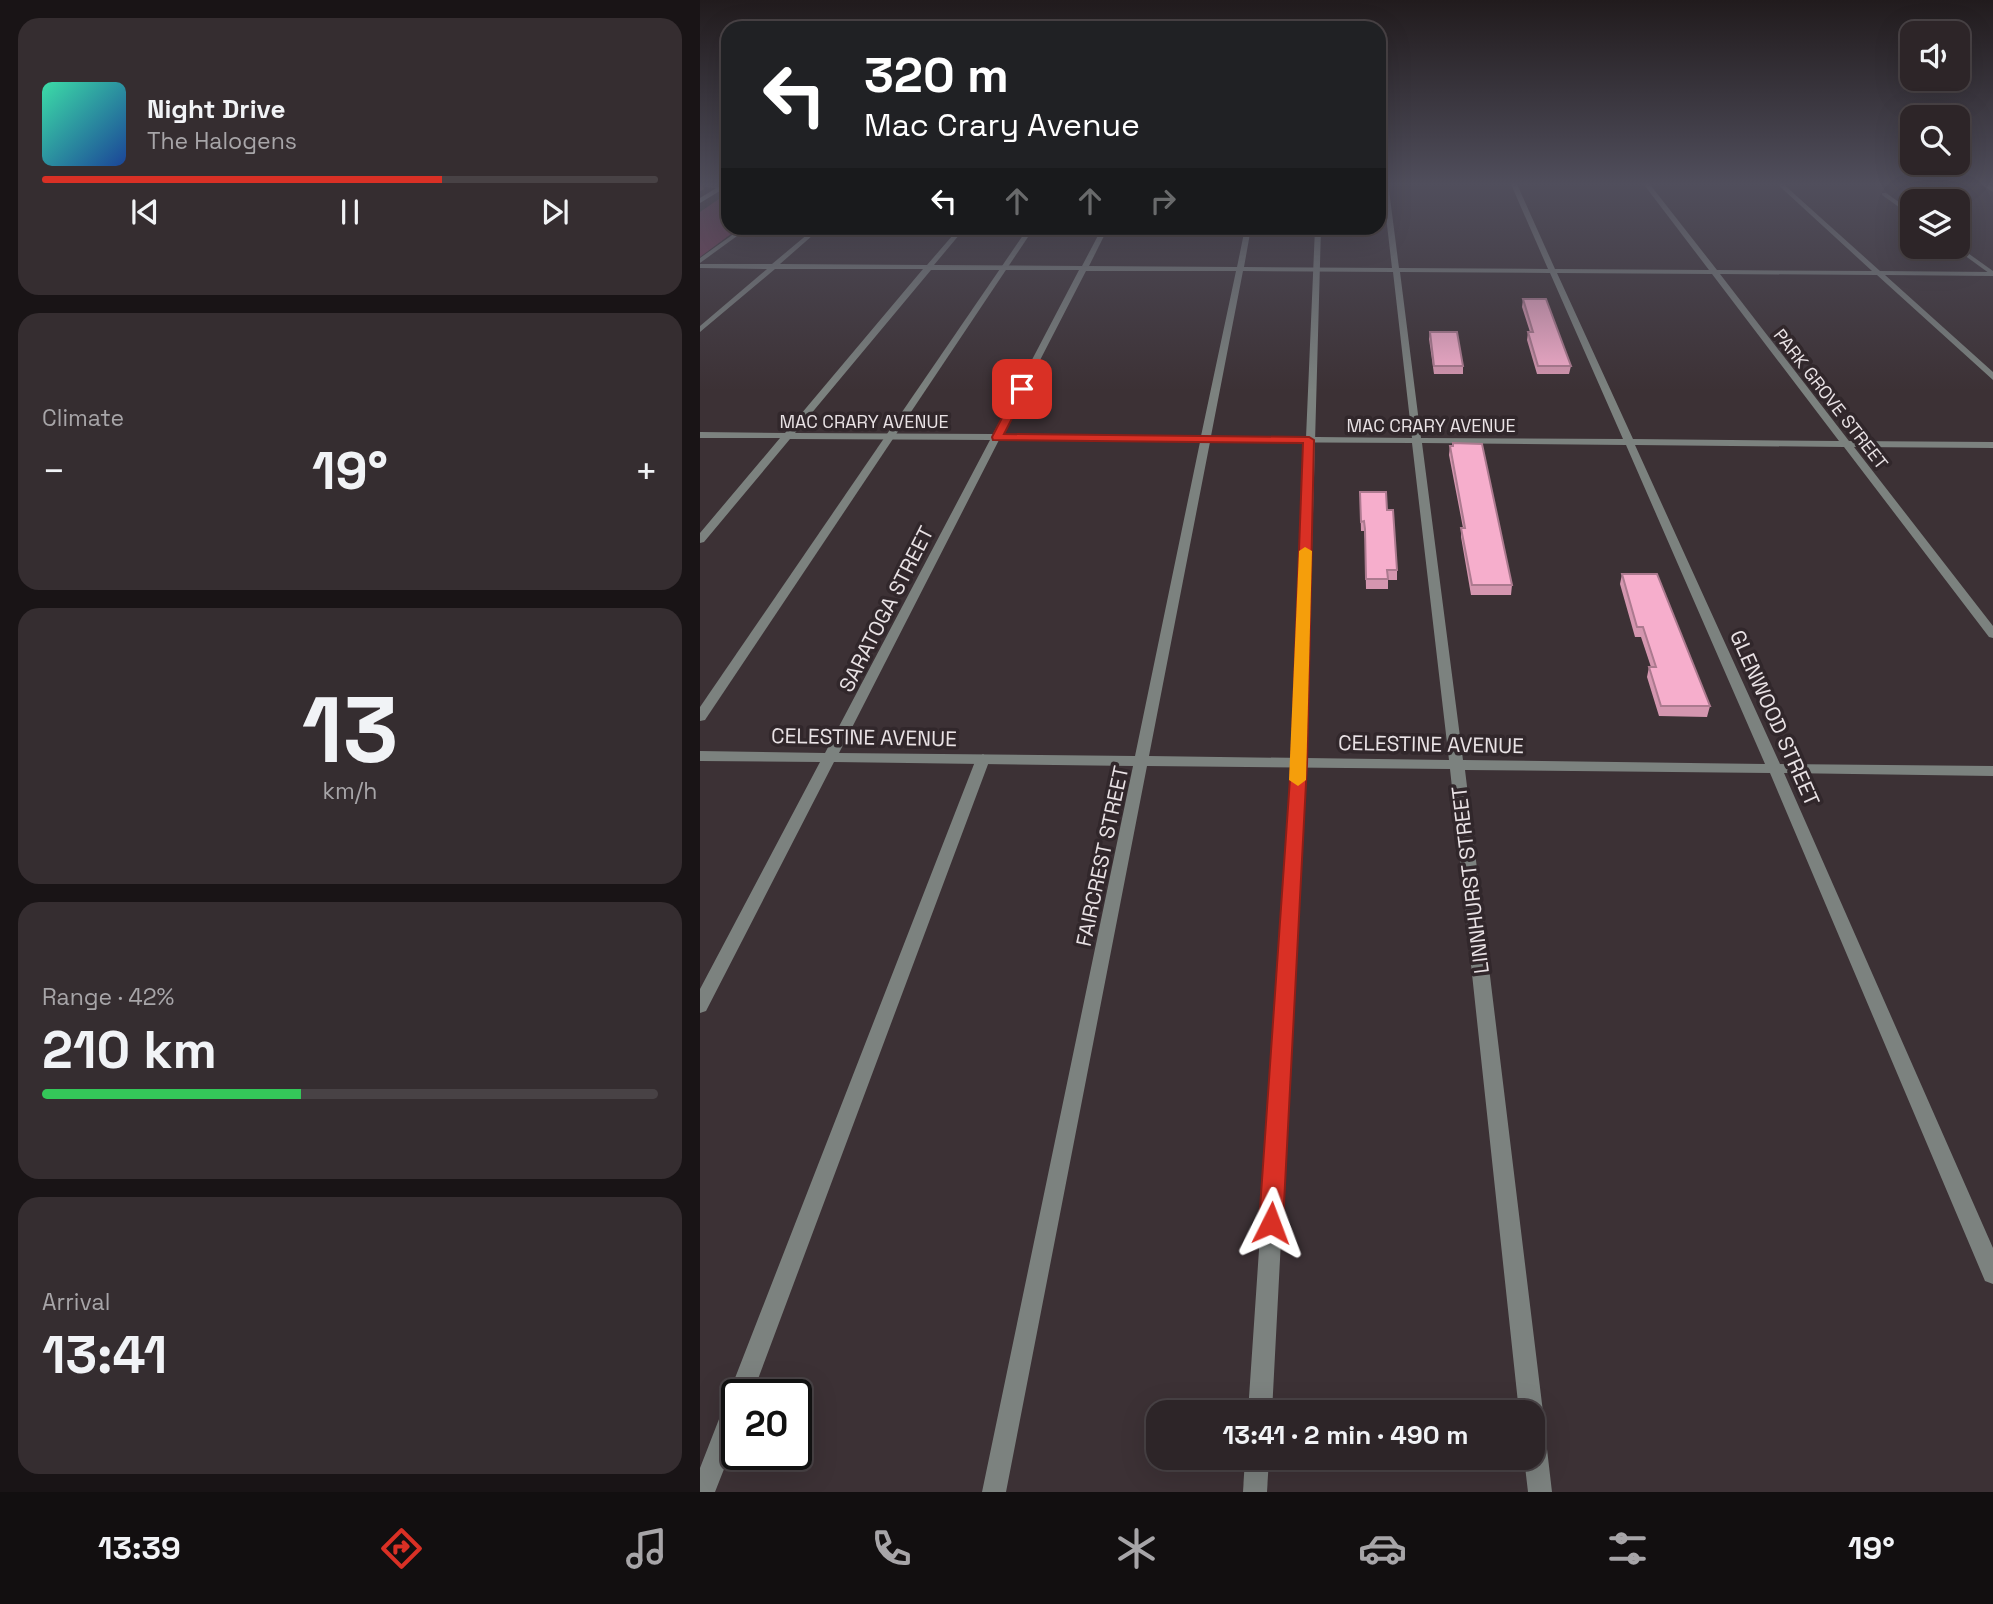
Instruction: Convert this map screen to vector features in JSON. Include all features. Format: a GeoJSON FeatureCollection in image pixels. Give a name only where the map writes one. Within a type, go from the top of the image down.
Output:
{"type":"FeatureCollection","features":[{"type":"Feature","properties":{"kind":"street"},"geometry":{"type":"LineString","coordinates":[[700,330],[791,252]]}},
{"type":"Feature","properties":{"kind":"street"},"geometry":{"type":"LineString","coordinates":[[700,540],[942,252]]}},
{"type":"Feature","properties":{"kind":"street"},"geometry":{"type":"LineString","coordinates":[[700,717],[1015,252]]}},
{"type":"Feature","properties":{"kind":"street","name":"SARATOGA STREET"},"geometry":{"type":"LineString","coordinates":[[700,1006],[1092,252]]}},
{"type":"Feature","properties":{"kind":"street","name":"FAIRCREST STREET"},"geometry":{"type":"LineString","coordinates":[[994,1492],[1143,762],[1243,252]]}},
{"type":"Feature","properties":{"kind":"street"},"geometry":{"type":"LineString","coordinates":[[1261,1400],[1299,764],[1317,252]]}},
{"type":"Feature","properties":{"kind":"street","name":"LINNHURST STREET"},"geometry":{"type":"LineString","coordinates":[[1394,252],[1457,766],[1530,1400]]}},
{"type":"Feature","properties":{"kind":"street","name":"GLENWOOD STREET"},"geometry":{"type":"LineString","coordinates":[[1545,252],[1775,769],[1993,1273]]}},
{"type":"Feature","properties":{"kind":"street","name":"PARK GROVE STREET"},"geometry":{"type":"LineString","coordinates":[[1698,252],[1993,634]]}},
{"type":"Feature","properties":{"kind":"street"},"geometry":{"type":"LineString","coordinates":[[1854,252],[1993,377]]}},
{"type":"Feature","properties":{"kind":"street"},"geometry":{"type":"LineString","coordinates":[[1970,257],[1993,274]]}},
{"type":"Feature","properties":{"kind":"street"},"geometry":{"type":"LineString","coordinates":[[700,266],[1993,274]]}},
{"type":"Feature","properties":{"kind":"street","name":"MAC CRARY AVENUE"},"geometry":{"type":"LineString","coordinates":[[700,435],[1993,445]]}},
{"type":"Feature","properties":{"kind":"street","name":"CELESTINE AVENUE"},"geometry":{"type":"LineString","coordinates":[[700,756],[1993,771]]}},
{"type":"Feature","properties":{"kind":"street"},"geometry":{"type":"LineString","coordinates":[[746,1379],[982,760]]}},
{"type":"Feature","properties":{"kind":"street"},"geometry":{"type":"LineString","coordinates":[[704,1492],[721,1447]]}},
{"type":"Feature","properties":{"kind":"street"},"geometry":{"type":"LineString","coordinates":[[1255,1492],[1256,1470]]}},
{"type":"Feature","properties":{"kind":"street"},"geometry":{"type":"LineString","coordinates":[[1537,1470],[1540,1492]]}},
{"type":"Feature","properties":{"kind":"building"},"geometry":{"type":"Polygon","coordinates":[[[1523,299],[1546,299],[1571,366],[1538,366],[1528,332],[1533,332],[1523,299]]]}},
{"type":"Feature","properties":{"kind":"building"},"geometry":{"type":"Polygon","coordinates":[[[1430,332],[1457,332],[1463,366],[1434,366],[1430,332]]]}},
{"type":"Feature","properties":{"kind":"building"},"geometry":{"type":"Polygon","coordinates":[[[1453,443],[1482,444],[1512,585],[1472,585],[1450,446],[1453,446],[1453,443]]]}},
{"type":"Feature","properties":{"kind":"building"},"geometry":{"type":"Polygon","coordinates":[[[1360,492],[1386,492],[1387,510],[1393,510],[1397,570],[1387,570],[1388,579],[1366,579],[1365,529],[1364,521],[1361,522],[1360,492]]]}},
{"type":"Feature","properties":{"kind":"building"},"geometry":{"type":"Polygon","coordinates":[[[1622,574],[1657,574],[1710,706],[1661,706],[1649,667],[1656,667],[1643,627],[1637,627],[1622,574]]]}},
{"type":"Feature","properties":{"kind":"slow traffic"},"geometry":{"type":"LineString","coordinates":[[1298,780],[1305,551]]}},
{"type":"Feature","properties":{"kind":"route"},"geometry":{"type":"LineString","coordinates":[[1022,389],[997,437],[1309,440],[1299,764],[1271,1223]]}}]}
